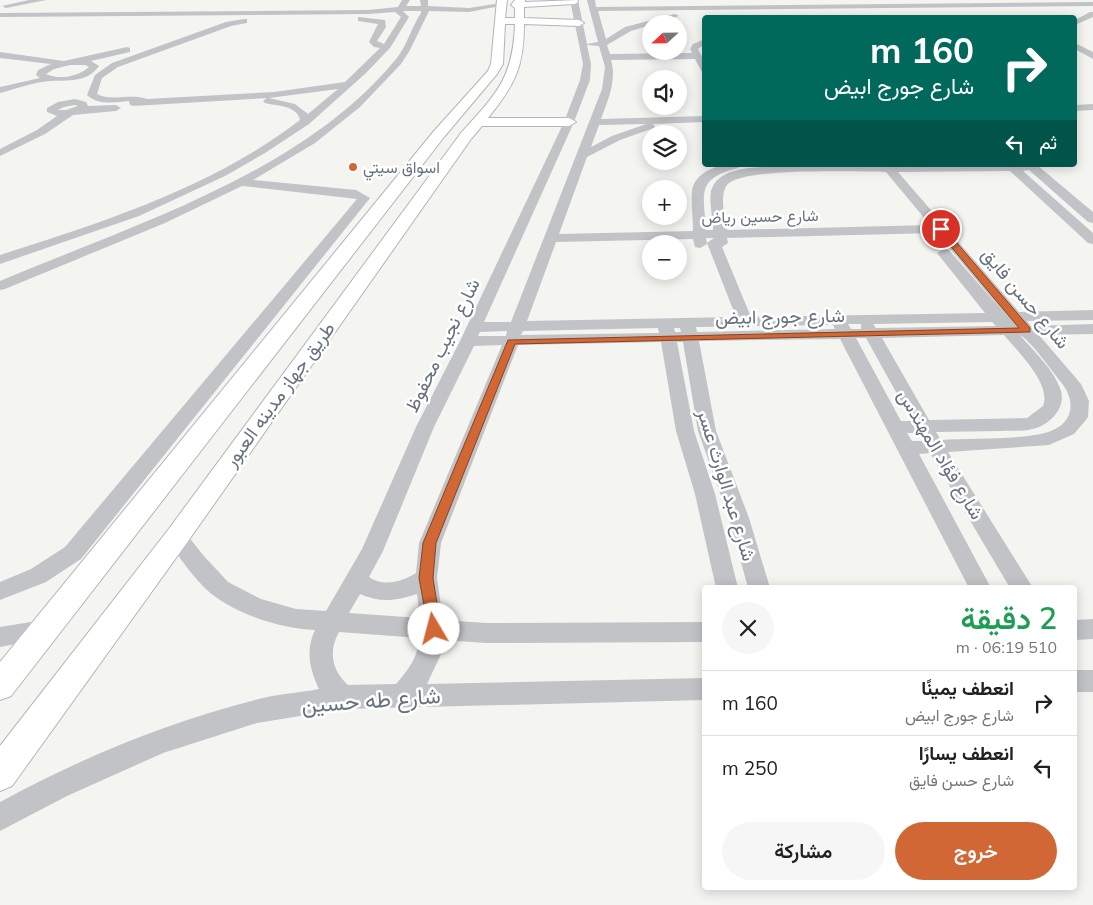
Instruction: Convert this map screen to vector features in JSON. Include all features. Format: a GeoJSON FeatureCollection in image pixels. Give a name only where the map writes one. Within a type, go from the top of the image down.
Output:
{"type":"FeatureCollection","features":[{"type":"Feature","properties":{"kind":"main road"},"geometry":{"type":"LineString","coordinates":[[505,11],[574,1]]}},
{"type":"Feature","properties":{"kind":"main road"},"geometry":{"type":"LineString","coordinates":[[505,11],[579,23]]}},
{"type":"Feature","properties":{"kind":"main road","name":"طريق جهاز مدينه العبور"},"geometry":{"type":"LineString","coordinates":[[0,774],[177,537],[513,73],[505,11]]}},
{"type":"Feature","properties":{"kind":"main road","name":"طريق جهاز مدينه العبور"},"geometry":{"type":"LineString","coordinates":[[0,686],[439,134],[493,72],[497,64],[505,11]]}},
{"type":"Feature","properties":{"kind":"main road"},"geometry":{"type":"LineString","coordinates":[[439,134],[472,129],[569,122]]}},
{"type":"Feature","properties":{"kind":"main road"},"geometry":{"type":"LineString","coordinates":[[256,363],[299,368]]}},
{"type":"Feature","properties":{"kind":"street"},"geometry":{"type":"LineString","coordinates":[[0,6],[22,0]]}},
{"type":"Feature","properties":{"kind":"street"},"geometry":{"type":"LineString","coordinates":[[0,6],[42,0]]}},
{"type":"Feature","properties":{"kind":"street"},"geometry":{"type":"LineString","coordinates":[[0,260],[122,218],[189,190],[248,160],[305,122],[386,47],[398,28],[406,0]]}},
{"type":"Feature","properties":{"kind":"street"},"geometry":{"type":"LineString","coordinates":[[902,0],[908,6]]}},
{"type":"Feature","properties":{"kind":"street"},"geometry":{"type":"LineString","coordinates":[[924,0],[937,8],[958,14]]}},
{"type":"Feature","properties":{"kind":"street"},"geometry":{"type":"LineString","coordinates":[[1075,0],[1084,4]]}},
{"type":"Feature","properties":{"kind":"street","name":"شارع نجيب محفوظ"},"geometry":{"type":"LineString","coordinates":[[343,697],[330,685],[322,671],[320,654],[323,638],[372,551],[425,427],[471,334],[569,122],[585,80],[587,64],[574,1]]}},
{"type":"Feature","properties":{"kind":"street"},"geometry":{"type":"LineString","coordinates":[[697,8],[705,1],[717,8]]}},
{"type":"Feature","properties":{"kind":"street"},"geometry":{"type":"LineString","coordinates":[[93,3],[95,15]]}},
{"type":"Feature","properties":{"kind":"street"},"geometry":{"type":"LineString","coordinates":[[317,13],[336,3],[342,12]]}},
{"type":"Feature","properties":{"kind":"street"},"geometry":{"type":"LineString","coordinates":[[0,286],[152,224],[244,182],[296,152],[331,125],[385,76],[404,54],[421,17],[425,13],[424,4]]}},
{"type":"Feature","properties":{"kind":"street"},"geometry":{"type":"LineString","coordinates":[[0,17],[403,13],[424,4],[463,10],[505,11]]}},
{"type":"Feature","properties":{"kind":"street"},"geometry":{"type":"LineString","coordinates":[[593,8],[686,14],[770,15],[850,12],[859,15],[937,8],[1005,5],[1022,10],[1093,4]]}},
{"type":"Feature","properties":{"kind":"street"},"geometry":{"type":"LineString","coordinates":[[593,8],[908,6],[1022,10],[1093,9]]}},
{"type":"Feature","properties":{"kind":"street"},"geometry":{"type":"LineString","coordinates":[[403,695],[420,674],[430,652],[434,629],[426,578],[430,543],[514,334],[583,154],[606,111],[609,78],[593,8]]}},
{"type":"Feature","properties":{"kind":"street"},"geometry":{"type":"LineString","coordinates":[[0,90],[57,78],[77,76],[92,70],[95,66],[234,16],[376,12],[403,13],[421,17],[505,11]]}},
{"type":"Feature","properties":{"kind":"street"},"geometry":{"type":"LineString","coordinates":[[604,50],[628,29],[645,23],[686,14]]}},
{"type":"Feature","properties":{"kind":"street"},"geometry":{"type":"LineString","coordinates":[[1077,22],[1093,14]]}},
{"type":"Feature","properties":{"kind":"street"},"geometry":{"type":"LineString","coordinates":[[0,17],[95,15],[210,16]]}},
{"type":"Feature","properties":{"kind":"street"},"geometry":{"type":"LineString","coordinates":[[200,23],[210,16]]}},
{"type":"Feature","properties":{"kind":"street"},"geometry":{"type":"LineString","coordinates":[[146,102],[131,98],[98,99],[92,95],[98,77],[115,65],[235,22],[249,20],[373,20],[383,24],[373,42],[386,47]]}},
{"type":"Feature","properties":{"kind":"street"},"geometry":{"type":"LineString","coordinates":[[398,28],[416,29]]}},
{"type":"Feature","properties":{"kind":"street"},"geometry":{"type":"LineString","coordinates":[[0,85],[62,64],[118,53],[187,29]]}},
{"type":"Feature","properties":{"kind":"street"},"geometry":{"type":"LineString","coordinates":[[1077,38],[1093,47]]}},
{"type":"Feature","properties":{"kind":"street"},"geometry":{"type":"LineString","coordinates":[[700,58],[694,49],[702,43]]}},
{"type":"Feature","properties":{"kind":"street"},"geometry":{"type":"LineString","coordinates":[[583,44],[604,50],[700,58]]}},
{"type":"Feature","properties":{"kind":"street"},"geometry":{"type":"LineString","coordinates":[[1077,47],[1093,56]]}},
{"type":"Feature","properties":{"kind":"street"},"geometry":{"type":"LineString","coordinates":[[0,55],[62,64]]}},
{"type":"Feature","properties":{"kind":"street"},"geometry":{"type":"LineString","coordinates":[[0,60],[43,70]]}},
{"type":"Feature","properties":{"kind":"street"},"geometry":{"type":"LineString","coordinates":[[74,62],[90,63],[95,66]]}},
{"type":"Feature","properties":{"kind":"street"},"geometry":{"type":"LineString","coordinates":[[43,70],[42,76],[57,78]]}},
{"type":"Feature","properties":{"kind":"street"},"geometry":{"type":"LineString","coordinates":[[0,153],[41,132],[74,102],[77,76]]}},
{"type":"Feature","properties":{"kind":"street"},"geometry":{"type":"LineString","coordinates":[[57,78],[57,101]]}},
{"type":"Feature","properties":{"kind":"street"},"geometry":{"type":"LineString","coordinates":[[0,144],[26,130],[57,101],[146,102],[274,95],[348,84]]}},
{"type":"Feature","properties":{"kind":"street"},"geometry":{"type":"LineString","coordinates":[[74,102],[265,101],[288,104],[296,108],[302,112],[305,122]]}},
{"type":"Feature","properties":{"kind":"street"},"geometry":{"type":"LineString","coordinates":[[606,111],[637,114],[702,112]]}},
{"type":"Feature","properties":{"kind":"street"},"geometry":{"type":"LineString","coordinates":[[606,111],[637,114]]}},
{"type":"Feature","properties":{"kind":"street"},"geometry":{"type":"LineString","coordinates":[[606,111],[671,120],[702,119]]}},
{"type":"Feature","properties":{"kind":"street"},"geometry":{"type":"LineString","coordinates":[[583,154],[616,138],[671,120]]}},
{"type":"Feature","properties":{"kind":"street"},"geometry":{"type":"LineString","coordinates":[[268,147],[282,152],[296,152]]}},
{"type":"Feature","properties":{"kind":"street"},"geometry":{"type":"LineString","coordinates":[[248,160],[264,160],[276,164]]}},
{"type":"Feature","properties":{"kind":"street"},"geometry":{"type":"LineString","coordinates":[[731,167],[715,172],[701,183],[698,189],[711,240],[745,322]]}},
{"type":"Feature","properties":{"kind":"street"},"geometry":{"type":"LineString","coordinates":[[711,240],[719,185],[725,179],[735,174],[762,170],[880,167]]}},
{"type":"Feature","properties":{"kind":"street","name":"شارع حسن فايق"},"geometry":{"type":"LineString","coordinates":[[880,167],[1012,324],[1053,388],[1054,403],[1046,415],[1030,424],[894,427]]}},
{"type":"Feature","properties":{"kind":"street"},"geometry":{"type":"LineString","coordinates":[[1012,167],[1071,220],[1090,234]]}},
{"type":"Feature","properties":{"kind":"street"},"geometry":{"type":"LineString","coordinates":[[1033,167],[1093,219]]}},
{"type":"Feature","properties":{"kind":"street"},"geometry":{"type":"LineString","coordinates":[[0,591],[29,582],[54,568],[73,553],[363,200],[362,196],[356,194],[244,182]]}},
{"type":"Feature","properties":{"kind":"street"},"geometry":{"type":"LineString","coordinates":[[1071,220],[1093,219]]}},
{"type":"Feature","properties":{"kind":"street","name":"شارع حسين رياض"},"geometry":{"type":"LineString","coordinates":[[549,243],[937,235]]}},
{"type":"Feature","properties":{"kind":"street","name":"شارع حسن فايق"},"geometry":{"type":"LineString","coordinates":[[906,448],[1049,439],[1068,430],[1079,417],[1080,401],[1072,384],[1026,330],[997,317],[937,235]]}},
{"type":"Feature","properties":{"kind":"street","name":"شارع حسين رياض"},"geometry":{"type":"LineString","coordinates":[[687,243],[711,240]]}},
{"type":"Feature","properties":{"kind":"street"},"geometry":{"type":"LineString","coordinates":[[549,243],[642,245]]}},
{"type":"Feature","properties":{"kind":"street","name":"شارع جورج ابيض"},"geometry":{"type":"LineString","coordinates":[[471,334],[1012,324],[1093,315]]}},
{"type":"Feature","properties":{"kind":"street","name":"شارع جورج ابيض"},"geometry":{"type":"LineString","coordinates":[[868,327],[997,317]]}},
{"type":"Feature","properties":{"kind":"street","name":"شارع جورج ابيض"},"geometry":{"type":"LineString","coordinates":[[688,330],[745,322],[842,327]]}},
{"type":"Feature","properties":{"kind":"street","name":"شارع فؤاد المهندس"},"geometry":{"type":"LineString","coordinates":[[842,327],[978,585]]}},
{"type":"Feature","properties":{"kind":"street","name":"شارع فؤاد المهندس"},"geometry":{"type":"LineString","coordinates":[[868,327],[935,446],[1020,585]]}},
{"type":"Feature","properties":{"kind":"street"},"geometry":{"type":"LineString","coordinates":[[1026,330],[1093,329]]}},
{"type":"Feature","properties":{"kind":"street","name":"شارع عبد الوارث عسر"},"geometry":{"type":"LineString","coordinates":[[688,330],[707,431],[739,518],[758,585]]}},
{"type":"Feature","properties":{"kind":"street","name":"شارع عبد الوارث عسر"},"geometry":{"type":"LineString","coordinates":[[667,331],[685,431],[705,494],[726,585]]}},
{"type":"Feature","properties":{"kind":"street"},"geometry":{"type":"LineString","coordinates":[[177,537],[195,562],[220,588],[254,607],[296,619],[486,633],[702,632]]}},
{"type":"Feature","properties":{"kind":"street"},"geometry":{"type":"LineString","coordinates":[[356,580],[370,589],[389,592],[409,589],[426,578]]}},
{"type":"Feature","properties":{"kind":"street"},"geometry":{"type":"LineString","coordinates":[[1077,630],[1093,629]]}},
{"type":"Feature","properties":{"kind":"street"},"geometry":{"type":"LineString","coordinates":[[0,637],[43,630]]}},
{"type":"Feature","properties":{"kind":"street","name":"شارع طه حسين"},"geometry":{"type":"LineString","coordinates":[[0,817],[57,786],[160,741],[257,711],[343,697],[702,689]]}},
{"type":"Feature","properties":{"kind":"place","name":"اسواق سيتي"},"geometry":{"type":"Point","coordinates":[353,167]}},
{"type":"Feature","properties":{"kind":"route"},"geometry":{"type":"LineString","coordinates":[[434,629],[426,578],[430,543],[511,342],[1026,330],[941,229]]}}]}
